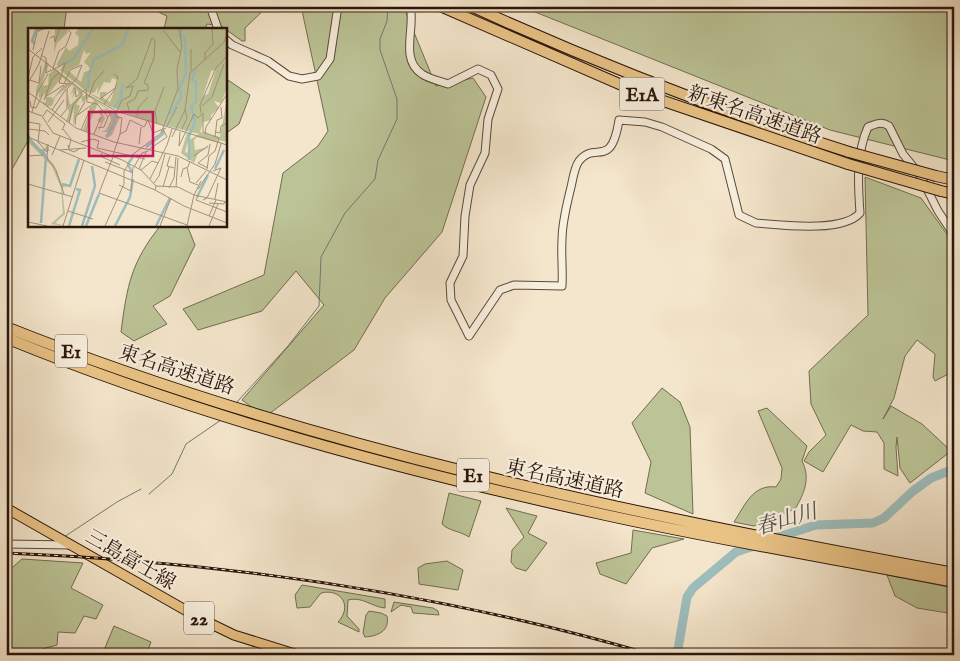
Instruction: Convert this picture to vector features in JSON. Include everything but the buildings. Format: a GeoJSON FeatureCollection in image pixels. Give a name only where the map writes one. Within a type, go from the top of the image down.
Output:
{"type":"FeatureCollection","features":[{"type":"Feature","properties":{"kind":"highway","name":"新東名高速道路"},"geometry":{"type":"LineString","coordinates":[[471,6],[611,66],[700,101],[849,152],[954,180]]}},
{"type":"Feature","properties":{"kind":"highway","name":"新東名高速道路"},"geometry":{"type":"LineString","coordinates":[[442,7],[640,93],[848,164],[954,194]]}},
{"type":"Feature","properties":{"kind":"highway","name":"東名高速道路"},"geometry":{"type":"LineString","coordinates":[[6,327],[134,380]]}},
{"type":"Feature","properties":{"kind":"highway","name":"東名高速道路"},"geometry":{"type":"LineString","coordinates":[[6,338],[263,421],[441,467],[682,526],[903,568],[954,582]]}},
{"type":"Feature","properties":{"kind":"highway","name":"東名高速道路"},"geometry":{"type":"LineString","coordinates":[[903,568],[954,573]]}},
{"type":"Feature","properties":{"kind":"main road","name":"三島富士線"},"geometry":{"type":"LineString","coordinates":[[6,508],[218,627],[234,635],[298,655]]}},
{"type":"Feature","properties":{"kind":"street"},"geometry":{"type":"LineString","coordinates":[[210,6],[218,28]]}},
{"type":"Feature","properties":{"kind":"street"},"geometry":{"type":"LineString","coordinates":[[226,40],[232,45],[268,61],[289,76],[302,79],[318,76],[330,59],[338,6]]}},
{"type":"Feature","properties":{"kind":"street"},"geometry":{"type":"LineString","coordinates":[[410,6],[412,20],[408,47],[412,60],[420,73],[448,84],[478,69],[491,75],[498,89],[488,119],[485,154],[470,185],[465,216],[463,256],[450,282],[451,300],[469,336],[500,290],[514,285],[562,286],[564,214],[574,173],[578,162],[584,156],[610,149],[616,141],[619,120],[646,122],[662,127],[710,149],[724,160],[739,215],[747,221],[756,224],[807,226],[826,226],[847,222],[854,220],[860,214],[858,185],[861,145],[868,127],[880,122],[885,123],[889,126],[902,154],[920,175],[938,211],[954,235]]}},
{"type":"Feature","properties":{"kind":"street"},"geometry":{"type":"LineString","coordinates":[[6,544],[53,546],[65,541]]}},
{"type":"Feature","properties":{"kind":"green space"},"geometry":{"type":"Polygon","coordinates":[[[6,6],[67,6],[64,28],[28,28],[28,141],[11,171],[6,171],[6,6]]]}},
{"type":"Feature","properties":{"kind":"green space"},"geometry":{"type":"Polygon","coordinates":[[[145,6],[268,6],[245,28],[245,41],[242,41],[221,26],[207,24],[205,28],[164,28],[167,16],[145,6]]]}},
{"type":"Feature","properties":{"kind":"green space"},"geometry":{"type":"Polygon","coordinates":[[[301,6],[400,6],[404,8],[436,86],[473,78],[486,97],[442,232],[385,298],[354,350],[265,417],[242,400],[324,305],[296,271],[262,311],[198,330],[183,309],[264,275],[283,173],[318,146],[328,131],[301,6]]]}},
{"type":"Feature","properties":{"kind":"green space"},"geometry":{"type":"Polygon","coordinates":[[[520,6],[954,6],[954,161],[830,130],[520,6]]]}},
{"type":"Feature","properties":{"kind":"green space"},"geometry":{"type":"Polygon","coordinates":[[[226,79],[250,95],[239,124],[226,133],[226,79]]]}},
{"type":"Feature","properties":{"kind":"green space"},"geometry":{"type":"Polygon","coordinates":[[[865,177],[921,198],[954,244],[954,371],[935,381],[933,377],[935,354],[917,340],[905,356],[894,398],[883,419],[891,406],[922,424],[951,451],[910,483],[900,468],[897,437],[898,476],[884,469],[884,443],[877,432],[863,431],[851,425],[823,472],[804,461],[809,452],[826,435],[811,404],[809,371],[868,315],[865,177]]]}},
{"type":"Feature","properties":{"kind":"green space"},"geometry":{"type":"Polygon","coordinates":[[[160,226],[187,226],[195,245],[170,296],[153,306],[167,324],[134,341],[121,332],[128,288],[137,263],[160,226]]]}},
{"type":"Feature","properties":{"kind":"green space"},"geometry":{"type":"Polygon","coordinates":[[[662,388],[680,402],[690,427],[693,514],[645,493],[651,462],[632,423],[662,388]]]}},
{"type":"Feature","properties":{"kind":"green space"},"geometry":{"type":"Polygon","coordinates":[[[767,408],[807,446],[802,461],[805,467],[806,480],[804,492],[795,509],[754,526],[734,522],[750,497],[761,489],[776,487],[781,479],[782,468],[758,411],[767,408]]]}},
{"type":"Feature","properties":{"kind":"green space"},"geometry":{"type":"Polygon","coordinates":[[[449,493],[481,501],[469,537],[442,524],[449,493]]]}},
{"type":"Feature","properties":{"kind":"green space"},"geometry":{"type":"Polygon","coordinates":[[[506,508],[537,516],[528,533],[547,543],[526,571],[516,568],[511,562],[512,550],[524,537],[506,508]]]}},
{"type":"Feature","properties":{"kind":"green space"},"geometry":{"type":"Polygon","coordinates":[[[633,530],[684,539],[652,548],[626,584],[600,574],[596,563],[631,553],[633,530]]]}},
{"type":"Feature","properties":{"kind":"green space"},"geometry":{"type":"Polygon","coordinates":[[[22,559],[83,563],[71,588],[103,605],[96,619],[84,616],[75,633],[58,632],[57,645],[42,649],[43,655],[14,655],[6,638],[6,573],[22,559]]]}},
{"type":"Feature","properties":{"kind":"green space"},"geometry":{"type":"Polygon","coordinates":[[[447,561],[463,570],[458,590],[419,584],[418,568],[425,564],[447,561]]]}},
{"type":"Feature","properties":{"kind":"green space"},"geometry":{"type":"Polygon","coordinates":[[[887,575],[954,588],[954,614],[917,608],[895,596],[887,575]]]}},
{"type":"Feature","properties":{"kind":"green space"},"geometry":{"type":"Polygon","coordinates":[[[302,585],[385,599],[385,608],[358,599],[348,600],[347,616],[359,629],[359,632],[338,622],[344,610],[344,604],[343,600],[334,593],[321,593],[310,607],[297,608],[295,595],[302,585]]]}},
{"type":"Feature","properties":{"kind":"green space"},"geometry":{"type":"Polygon","coordinates":[[[394,602],[433,608],[438,611],[439,615],[413,613],[411,607],[401,605],[391,612],[394,602]]]}},
{"type":"Feature","properties":{"kind":"green space"},"geometry":{"type":"Polygon","coordinates":[[[369,611],[387,616],[387,625],[382,632],[365,637],[363,633],[366,615],[369,611]]]}},
{"type":"Feature","properties":{"kind":"green space"},"geometry":{"type":"Polygon","coordinates":[[[114,626],[151,642],[146,655],[102,655],[114,626]]]}},
{"type":"Feature","properties":{"kind":"waterway"},"geometry":{"type":"LineString","coordinates":[[237,402],[288,346],[319,306],[321,257],[345,213],[375,179],[378,160],[397,119],[397,99],[380,50],[380,39],[387,21],[388,6]]}},
{"type":"Feature","properties":{"kind":"waterway"},"geometry":{"type":"LineString","coordinates":[[149,494],[172,474],[186,444],[221,420]]}},
{"type":"Feature","properties":{"kind":"waterway","name":"春山川"},"geometry":{"type":"LineString","coordinates":[[769,540],[816,525],[873,523],[884,518],[913,491],[931,478],[954,469]]}},
{"type":"Feature","properties":{"kind":"waterway"},"geometry":{"type":"LineString","coordinates":[[64,537],[117,502],[141,489]]}},
{"type":"Feature","properties":{"kind":"waterway","name":"春山川"},"geometry":{"type":"LineString","coordinates":[[677,655],[687,597],[693,588],[736,552],[757,545]]}},
{"type":"Feature","properties":{"kind":"waterway"},"geometry":{"type":"LineString","coordinates":[[6,567],[12,563]]}},
{"type":"Feature","properties":{"kind":"waterway"},"geometry":{"type":"LineString","coordinates":[[6,646],[10,655]]}},
{"type":"Feature","properties":{"kind":"railway"},"geometry":{"type":"LineString","coordinates":[[6,553],[170,564],[332,584],[494,614],[574,633],[653,655]]}}]}
